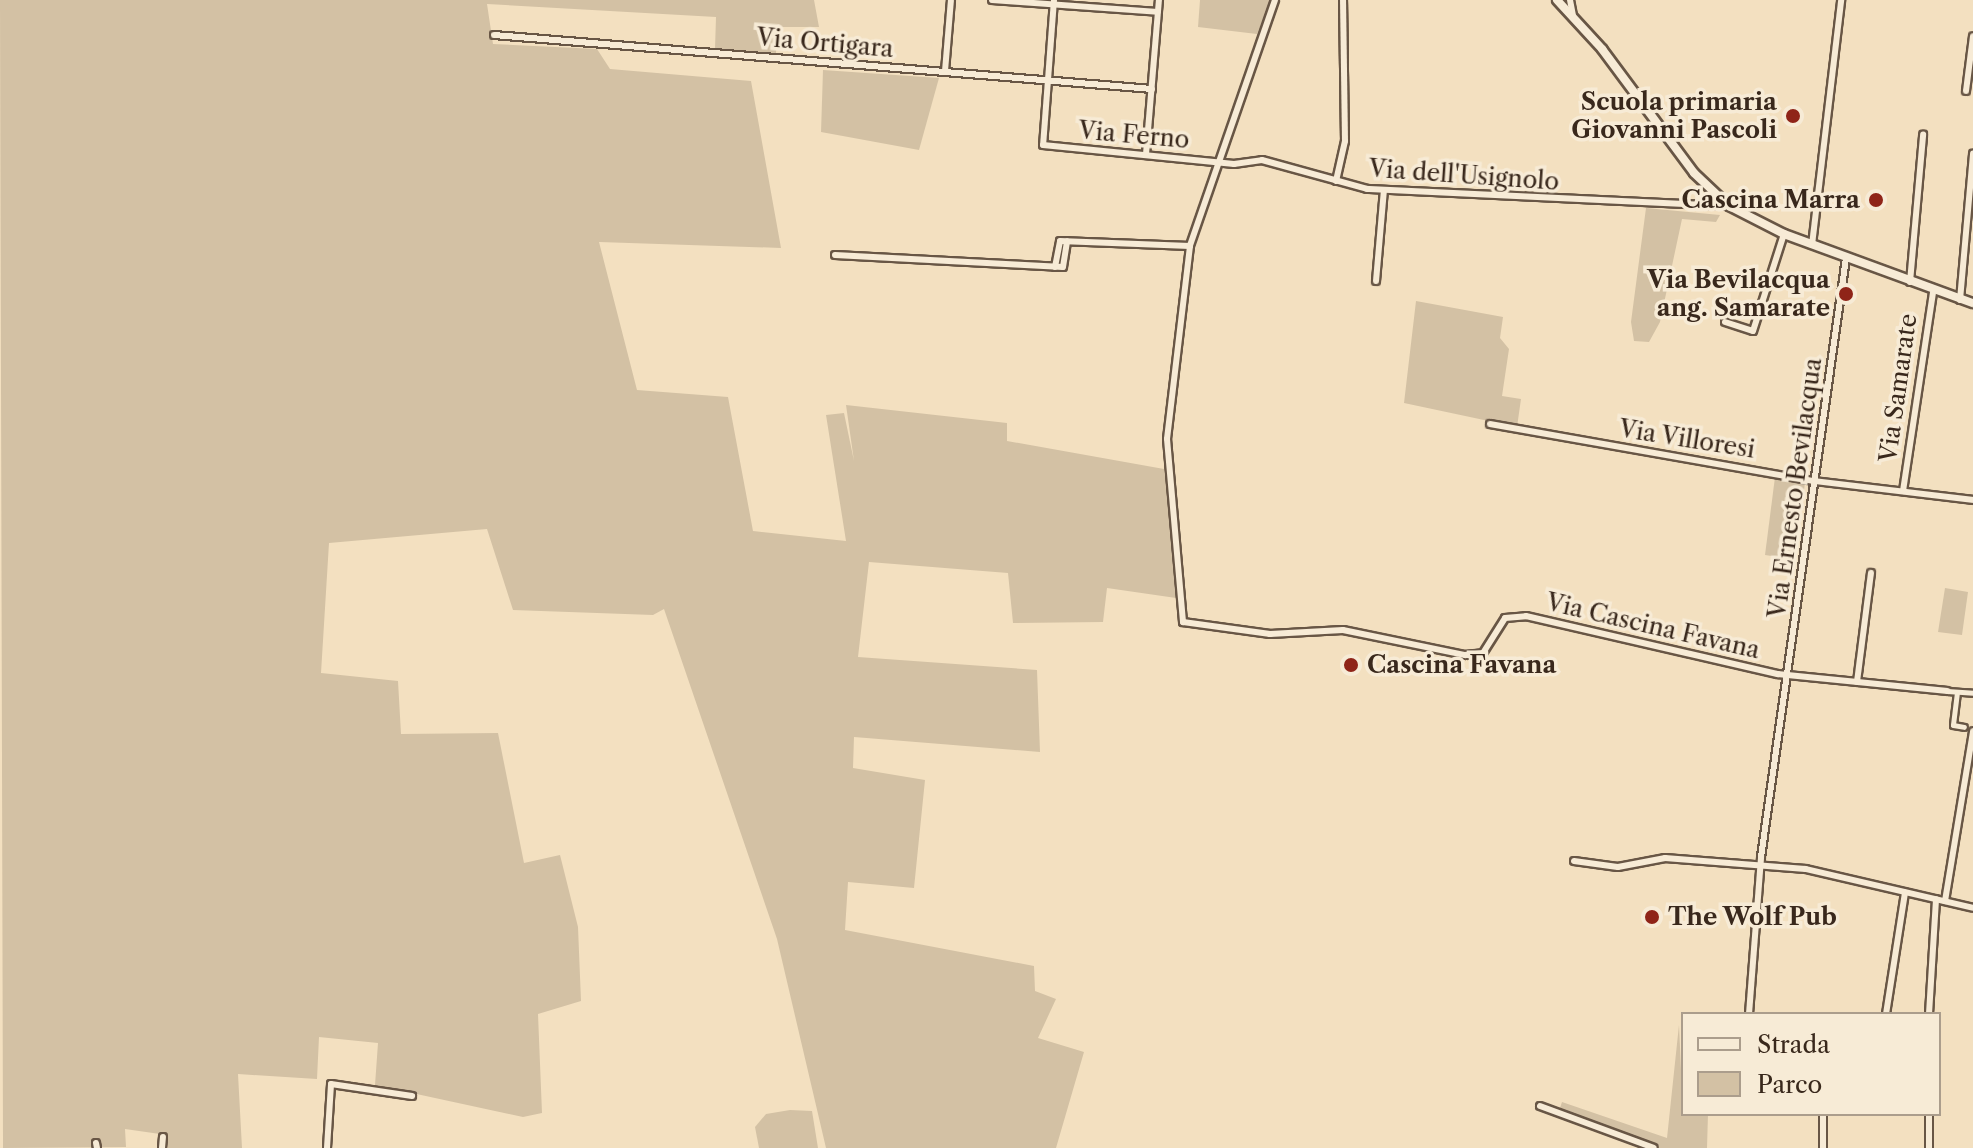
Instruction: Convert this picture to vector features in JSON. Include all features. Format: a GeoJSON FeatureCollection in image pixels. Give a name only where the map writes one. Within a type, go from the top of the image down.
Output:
{"type":"FeatureCollection","features":[{"type":"Feature","properties":{"kind":"street"},"geometry":{"type":"LineString","coordinates":[[945,71],[951,0]]}},
{"type":"Feature","properties":{"kind":"street"},"geometry":{"type":"LineString","coordinates":[[992,0],[1054,2],[1158,12]]}},
{"type":"Feature","properties":{"kind":"street"},"geometry":{"type":"LineString","coordinates":[[1146,154],[1159,0]]}},
{"type":"Feature","properties":{"kind":"street"},"geometry":{"type":"LineString","coordinates":[[835,255],[1055,267],[1064,266],[1067,241],[1190,246],[1275,0]]}},
{"type":"Feature","properties":{"kind":"street"},"geometry":{"type":"LineString","coordinates":[[1336,181],[1345,141],[1343,0]]}},
{"type":"Feature","properties":{"kind":"street","name":"Via Samarate"},"geometry":{"type":"LineString","coordinates":[[1557,0],[1573,15],[1694,173],[1729,206],[1784,234],[1933,292],[1973,303]]}},
{"type":"Feature","properties":{"kind":"street","name":"Via Samarate"},"geometry":{"type":"LineString","coordinates":[[1570,0],[1573,15]]}},
{"type":"Feature","properties":{"kind":"street"},"geometry":{"type":"LineString","coordinates":[[1812,245],[1841,0]]}},
{"type":"Feature","properties":{"kind":"street"},"geometry":{"type":"LineString","coordinates":[[1047,79],[1054,2]]}},
{"type":"Feature","properties":{"kind":"street","name":"Via Ortigara"},"geometry":{"type":"LineString","coordinates":[[494,35],[1152,89]]}},
{"type":"Feature","properties":{"kind":"street"},"geometry":{"type":"LineString","coordinates":[[1966,91],[1973,36]]}},
{"type":"Feature","properties":{"kind":"street","name":"Via Ferno"},"geometry":{"type":"LineString","coordinates":[[1047,79],[1043,145],[1221,161]]}},
{"type":"Feature","properties":{"kind":"street","name":"Via Samarate"},"geometry":{"type":"LineString","coordinates":[[1910,283],[1923,135]]}},
{"type":"Feature","properties":{"kind":"street"},"geometry":{"type":"LineString","coordinates":[[1960,300],[1973,154]]}},
{"type":"Feature","properties":{"kind":"street","name":"Via dell'Usignolo"},"geometry":{"type":"LineString","coordinates":[[1221,161],[1262,160],[1336,181],[1384,190],[1729,206]]}},
{"type":"Feature","properties":{"kind":"street"},"geometry":{"type":"LineString","coordinates":[[1376,281],[1384,190]]}},
{"type":"Feature","properties":{"kind":"street"},"geometry":{"type":"LineString","coordinates":[[1725,322],[1753,331],[1784,234]]}},
{"type":"Feature","properties":{"kind":"street","name":"Via Cascina Favana"},"geometry":{"type":"LineString","coordinates":[[1190,246],[1167,439],[1183,622],[1270,634],[1343,630],[1465,655],[1483,653],[1505,618],[1526,616],[1788,674],[1947,691]]}},
{"type":"Feature","properties":{"kind":"street","name":"Via Ernesto Bevilacqua"},"geometry":{"type":"LineString","coordinates":[[1749,1012],[1760,865],[1846,258]]}},
{"type":"Feature","properties":{"kind":"street","name":"Via Samarate"},"geometry":{"type":"LineString","coordinates":[[1903,491],[1933,292]]}},
{"type":"Feature","properties":{"kind":"street","name":"Via Villoresi"},"geometry":{"type":"LineString","coordinates":[[1490,424],[1814,481],[1973,500]]}},
{"type":"Feature","properties":{"kind":"street"},"geometry":{"type":"LineString","coordinates":[[1857,682],[1871,573]]}},
{"type":"Feature","properties":{"kind":"street"},"geometry":{"type":"LineString","coordinates":[[1947,691],[1973,693]]}},
{"type":"Feature","properties":{"kind":"street"},"geometry":{"type":"LineString","coordinates":[[1957,692],[1953,725],[1964,727]]}},
{"type":"Feature","properties":{"kind":"street"},"geometry":{"type":"LineString","coordinates":[[1945,901],[1972,734]]}},
{"type":"Feature","properties":{"kind":"street"},"geometry":{"type":"LineString","coordinates":[[1574,861],[1618,867],[1656,858],[1824,871],[1973,908]]}},
{"type":"Feature","properties":{"kind":"street"},"geometry":{"type":"LineString","coordinates":[[1886,1012],[1905,892]]}},
{"type":"Feature","properties":{"kind":"street"},"geometry":{"type":"LineString","coordinates":[[1929,1012],[1936,899]]}},
{"type":"Feature","properties":{"kind":"street"},"geometry":{"type":"LineString","coordinates":[[327,1148],[331,1084],[412,1096]]}},
{"type":"Feature","properties":{"kind":"street"},"geometry":{"type":"LineString","coordinates":[[1540,1106],[1654,1148]]}},
{"type":"Feature","properties":{"kind":"street"},"geometry":{"type":"LineString","coordinates":[[1823,1116],[1823,1148]]}},
{"type":"Feature","properties":{"kind":"street"},"geometry":{"type":"LineString","coordinates":[[1929,1116],[1929,1148]]}},
{"type":"Feature","properties":{"kind":"street"},"geometry":{"type":"LineString","coordinates":[[162,1148],[163,1137]]}},
{"type":"Feature","properties":{"kind":"green space"},"geometry":{"type":"Polygon","coordinates":[[[0,0],[814,0],[819,27],[777,27],[776,53],[715,49],[716,17],[487,4],[493,44],[597,49],[610,69],[751,81],[781,248],[599,242],[637,390],[728,397],[753,531],[846,541],[826,415],[844,413],[854,461],[846,405],[1007,423],[1007,441],[1164,469],[1183,599],[1107,588],[1103,622],[1013,623],[1008,573],[869,562],[858,657],[1037,670],[1040,752],[854,737],[853,768],[925,780],[914,888],[848,882],[845,930],[1034,966],[1035,991],[1056,999],[1038,1038],[1084,1052],[1056,1148],[826,1148],[777,939],[664,609],[653,615],[513,610],[487,529],[329,543],[321,673],[398,681],[401,734],[498,733],[524,863],[560,855],[578,927],[581,1001],[538,1014],[542,1113],[523,1117],[375,1085],[378,1043],[319,1037],[317,1079],[238,1074],[242,1148],[166,1148],[167,1135],[125,1129],[126,1147],[3,1148],[0,0]]]}},
{"type":"Feature","properties":{"kind":"green space"},"geometry":{"type":"Polygon","coordinates":[[[1200,0],[1271,0],[1257,34],[1198,27],[1200,0]]]}},
{"type":"Feature","properties":{"kind":"green space"},"geometry":{"type":"Polygon","coordinates":[[[823,70],[939,78],[919,150],[821,132],[823,70]]]}},
{"type":"Feature","properties":{"kind":"green space"},"geometry":{"type":"Polygon","coordinates":[[[1646,208],[1720,215],[1716,222],[1682,219],[1660,322],[1649,342],[1634,341],[1631,322],[1646,208]]]}},
{"type":"Feature","properties":{"kind":"green space"},"geometry":{"type":"Polygon","coordinates":[[[1416,301],[1503,317],[1500,338],[1509,349],[1502,396],[1521,399],[1517,427],[1404,403],[1416,301]]]}},
{"type":"Feature","properties":{"kind":"green space"},"geometry":{"type":"Polygon","coordinates":[[[1775,477],[1805,483],[1796,548],[1785,558],[1765,555],[1775,477]]]}},
{"type":"Feature","properties":{"kind":"green space"},"geometry":{"type":"Polygon","coordinates":[[[1945,588],[1968,592],[1962,635],[1938,632],[1945,588]]]}},
{"type":"Feature","properties":{"kind":"green space"},"geometry":{"type":"Polygon","coordinates":[[[1679,1025],[1681,1116],[1708,1116],[1707,1148],[1654,1148],[1558,1114],[1562,1102],[1667,1138],[1679,1025]]]}},
{"type":"Feature","properties":{"kind":"green space"},"geometry":{"type":"Polygon","coordinates":[[[790,1110],[812,1111],[818,1148],[759,1148],[755,1127],[766,1114],[790,1110]]]}},
{"type":"Feature","properties":{"kind":"place","name":"Scuola primaria Giovanni Pascoli"},"geometry":{"type":"Point","coordinates":[1793,116]}},
{"type":"Feature","properties":{"kind":"place","name":"Cascina Marra"},"geometry":{"type":"Point","coordinates":[1876,200]}},
{"type":"Feature","properties":{"kind":"place","name":"Via Bevilacqua ang. Samarate"},"geometry":{"type":"Point","coordinates":[1846,294]}},
{"type":"Feature","properties":{"kind":"place","name":"Cascina Favana"},"geometry":{"type":"Point","coordinates":[1351,665]}},
{"type":"Feature","properties":{"kind":"place","name":"The Wolf Pub"},"geometry":{"type":"Point","coordinates":[1652,917]}}]}
